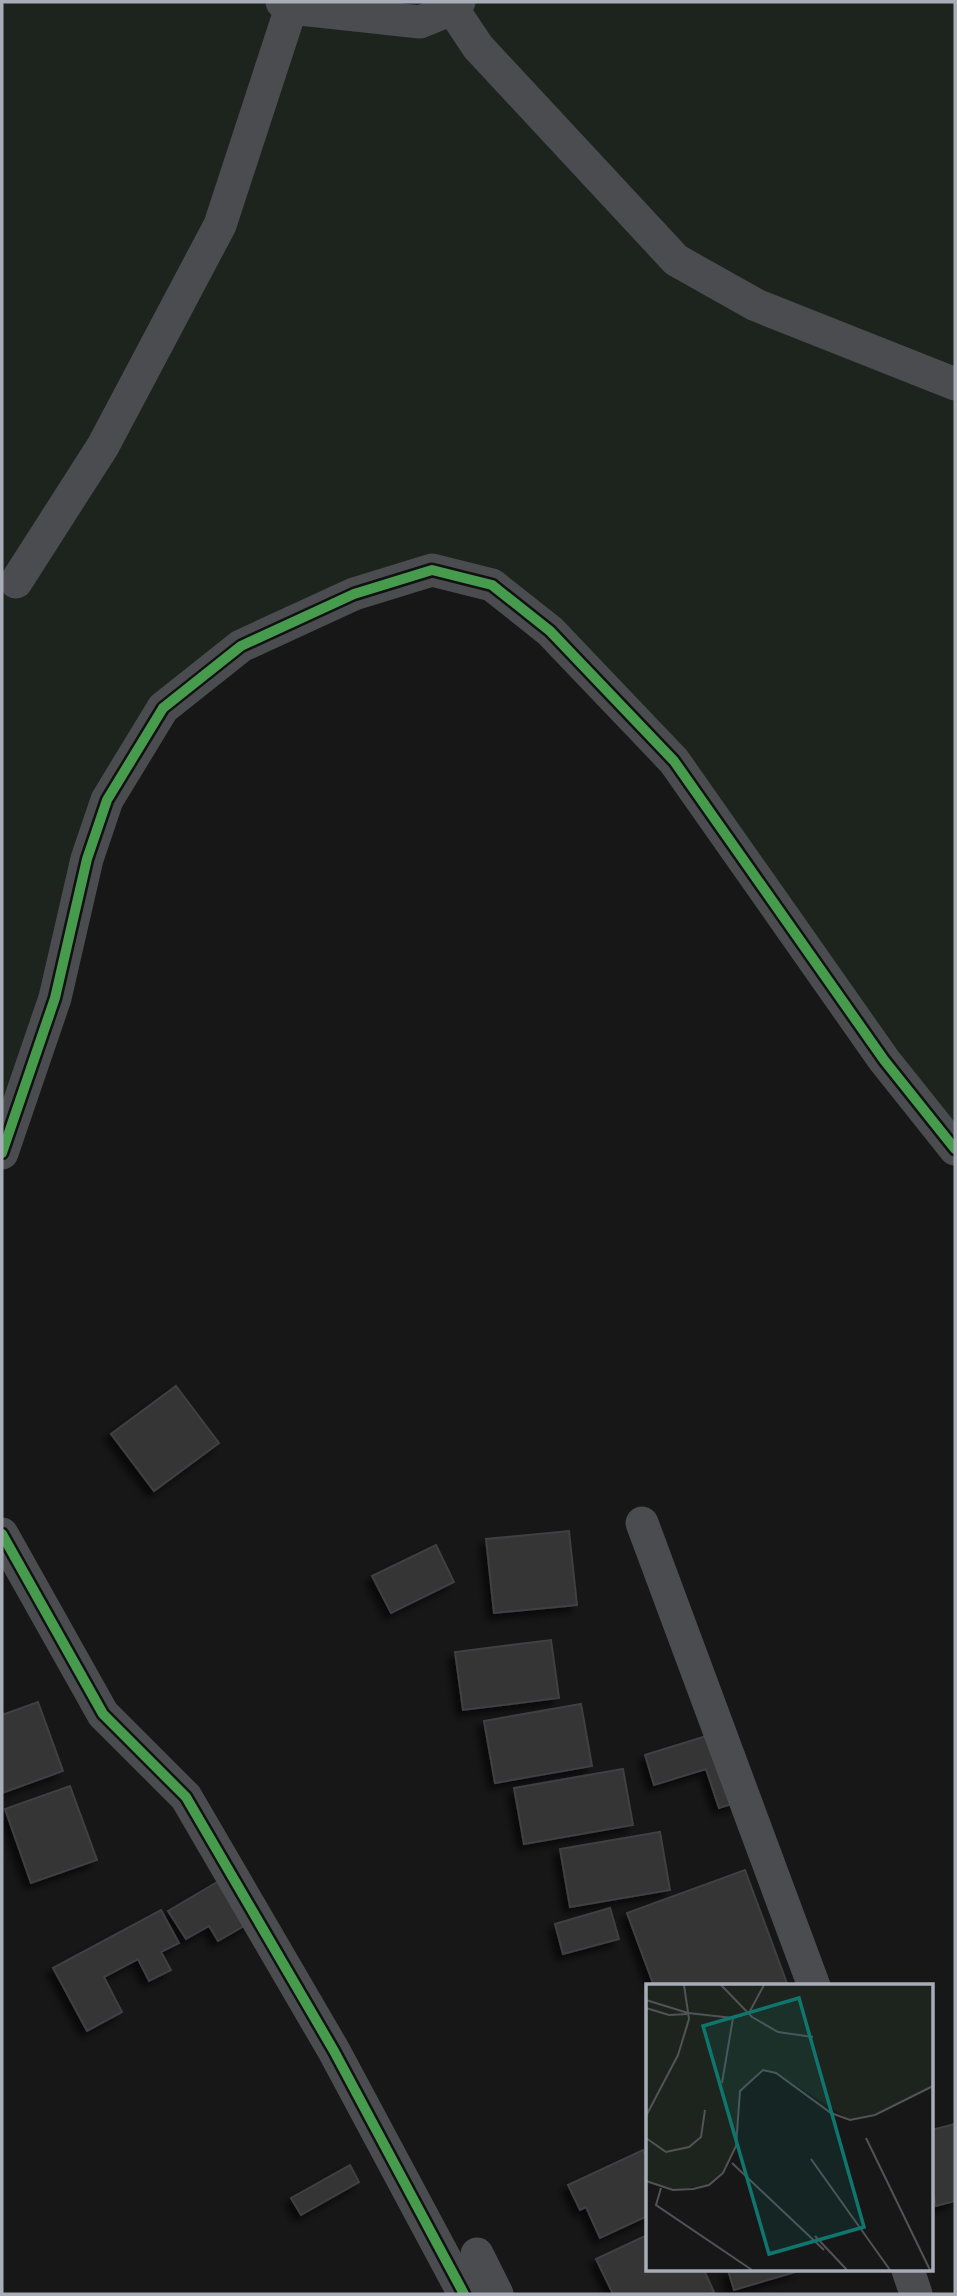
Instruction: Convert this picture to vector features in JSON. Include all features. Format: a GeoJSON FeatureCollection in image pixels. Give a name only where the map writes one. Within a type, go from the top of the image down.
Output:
{"type":"FeatureCollection","features":[{"type":"Feature","properties":{"kind":"street"},"geometry":{"type":"LineString","coordinates":[[16,582],[103,446],[220,225],[286,5],[420,22],[453,4],[478,47],[676,260],[756,305],[955,384]]}},
{"type":"Feature","properties":{"kind":"street"},"geometry":{"type":"LineString","coordinates":[[2,1153],[55,998],[87,859],[107,800],[163,708],[241,646],[354,594],[432,569],[492,585],[550,631],[674,761],[884,1060],[955,1149]]}},
{"type":"Feature","properties":{"kind":"street"},"geometry":{"type":"LineString","coordinates":[[642,1523],[813,1984]]}},
{"type":"Feature","properties":{"kind":"street"},"geometry":{"type":"LineString","coordinates":[[2,1534],[103,1714],[186,1797],[334,2051],[464,2294]]}},
{"type":"Feature","properties":{"kind":"street"},"geometry":{"type":"LineString","coordinates":[[477,2254],[497,2294]]}},
{"type":"Feature","properties":{"kind":"street"},"geometry":{"type":"LineString","coordinates":[[909,2272],[916,2294]]}},
{"type":"Feature","properties":{"kind":"shaded area"},"geometry":{"type":"Polygon","coordinates":[[[2,2],[955,2],[955,1149],[674,761],[550,631],[432,570],[353,594],[163,708],[107,800],[2,1153],[2,2]]]}},
{"type":"Feature","properties":{"kind":"building"},"geometry":{"type":"Polygon","coordinates":[[[176,1386],[219,1443],[154,1491],[111,1434],[176,1386]]]}},
{"type":"Feature","properties":{"kind":"building"},"geometry":{"type":"Polygon","coordinates":[[[569,1531],[577,1605],[494,1613],[486,1539],[569,1531]]]}},
{"type":"Feature","properties":{"kind":"building"},"geometry":{"type":"Polygon","coordinates":[[[436,1545],[454,1582],[391,1613],[372,1576],[436,1545]]]}},
{"type":"Feature","properties":{"kind":"building"},"geometry":{"type":"Polygon","coordinates":[[[551,1640],[559,1698],[463,1710],[455,1652],[551,1640]]]}},
{"type":"Feature","properties":{"kind":"building"},"geometry":{"type":"Polygon","coordinates":[[[38,1702],[63,1771],[2,1793],[2,1715],[38,1702]]]}},
{"type":"Feature","properties":{"kind":"building"},"geometry":{"type":"Polygon","coordinates":[[[581,1704],[592,1766],[495,1783],[484,1721],[581,1704]]]}},
{"type":"Feature","properties":{"kind":"building"},"geometry":{"type":"Polygon","coordinates":[[[716,1733],[738,1802],[719,1808],[706,1769],[654,1785],[645,1755],[716,1733]]]}},
{"type":"Feature","properties":{"kind":"building"},"geometry":{"type":"Polygon","coordinates":[[[623,1769],[633,1825],[524,1844],[514,1788],[623,1769]]]}},
{"type":"Feature","properties":{"kind":"building"},"geometry":{"type":"Polygon","coordinates":[[[70,1786],[97,1860],[31,1883],[5,1809],[70,1786]]]}},
{"type":"Feature","properties":{"kind":"building"},"geometry":{"type":"Polygon","coordinates":[[[660,1832],[670,1890],[570,1907],[560,1849],[660,1832]]]}},
{"type":"Feature","properties":{"kind":"building"},"geometry":{"type":"Polygon","coordinates":[[[745,1870],[787,1984],[653,1984],[627,1913],[745,1870]]]}},
{"type":"Feature","properties":{"kind":"building"},"geometry":{"type":"Polygon","coordinates":[[[224,1878],[251,1922],[218,1941],[209,1926],[186,1939],[168,1911],[224,1878]]]}},
{"type":"Feature","properties":{"kind":"building"},"geometry":{"type":"Polygon","coordinates":[[[610,1908],[619,1939],[563,1954],[555,1924],[610,1908]]]}},
{"type":"Feature","properties":{"kind":"building"},"geometry":{"type":"Polygon","coordinates":[[[161,1910],[179,1943],[161,1952],[171,1970],[149,1981],[138,1959],[104,1977],[122,2012],[87,2031],[53,1968],[161,1910]]]}},
{"type":"Feature","properties":{"kind":"building"},"geometry":{"type":"Polygon","coordinates":[[[955,2124],[955,2201],[936,2206],[932,2189],[932,2130],[955,2124]]]}},
{"type":"Feature","properties":{"kind":"building"},"geometry":{"type":"Polygon","coordinates":[[[643,2150],[646,2157],[646,2216],[600,2238],[586,2207],[580,2210],[568,2185],[643,2150]]]}},
{"type":"Feature","properties":{"kind":"building"},"geometry":{"type":"Polygon","coordinates":[[[350,2165],[359,2182],[301,2215],[291,2198],[350,2165]]]}},
{"type":"Feature","properties":{"kind":"building"},"geometry":{"type":"Polygon","coordinates":[[[646,2235],[646,2272],[705,2272],[714,2292],[613,2294],[596,2259],[646,2235]]]}},
{"type":"Feature","properties":{"kind":"building"},"geometry":{"type":"Polygon","coordinates":[[[729,2272],[795,2272],[734,2290],[729,2272]]]}},
{"type":"Feature","properties":{"kind":"cycle path"},"geometry":{"type":"LineString","coordinates":[[2,1153],[55,998],[87,859],[107,800],[163,708],[241,646],[354,594],[432,570],[492,585],[550,631],[674,761],[884,1060],[955,1149]]}},
{"type":"Feature","properties":{"kind":"cycle path"},"geometry":{"type":"LineString","coordinates":[[2,1534],[103,1714],[186,1797],[334,2051],[464,2294]]}}]}
